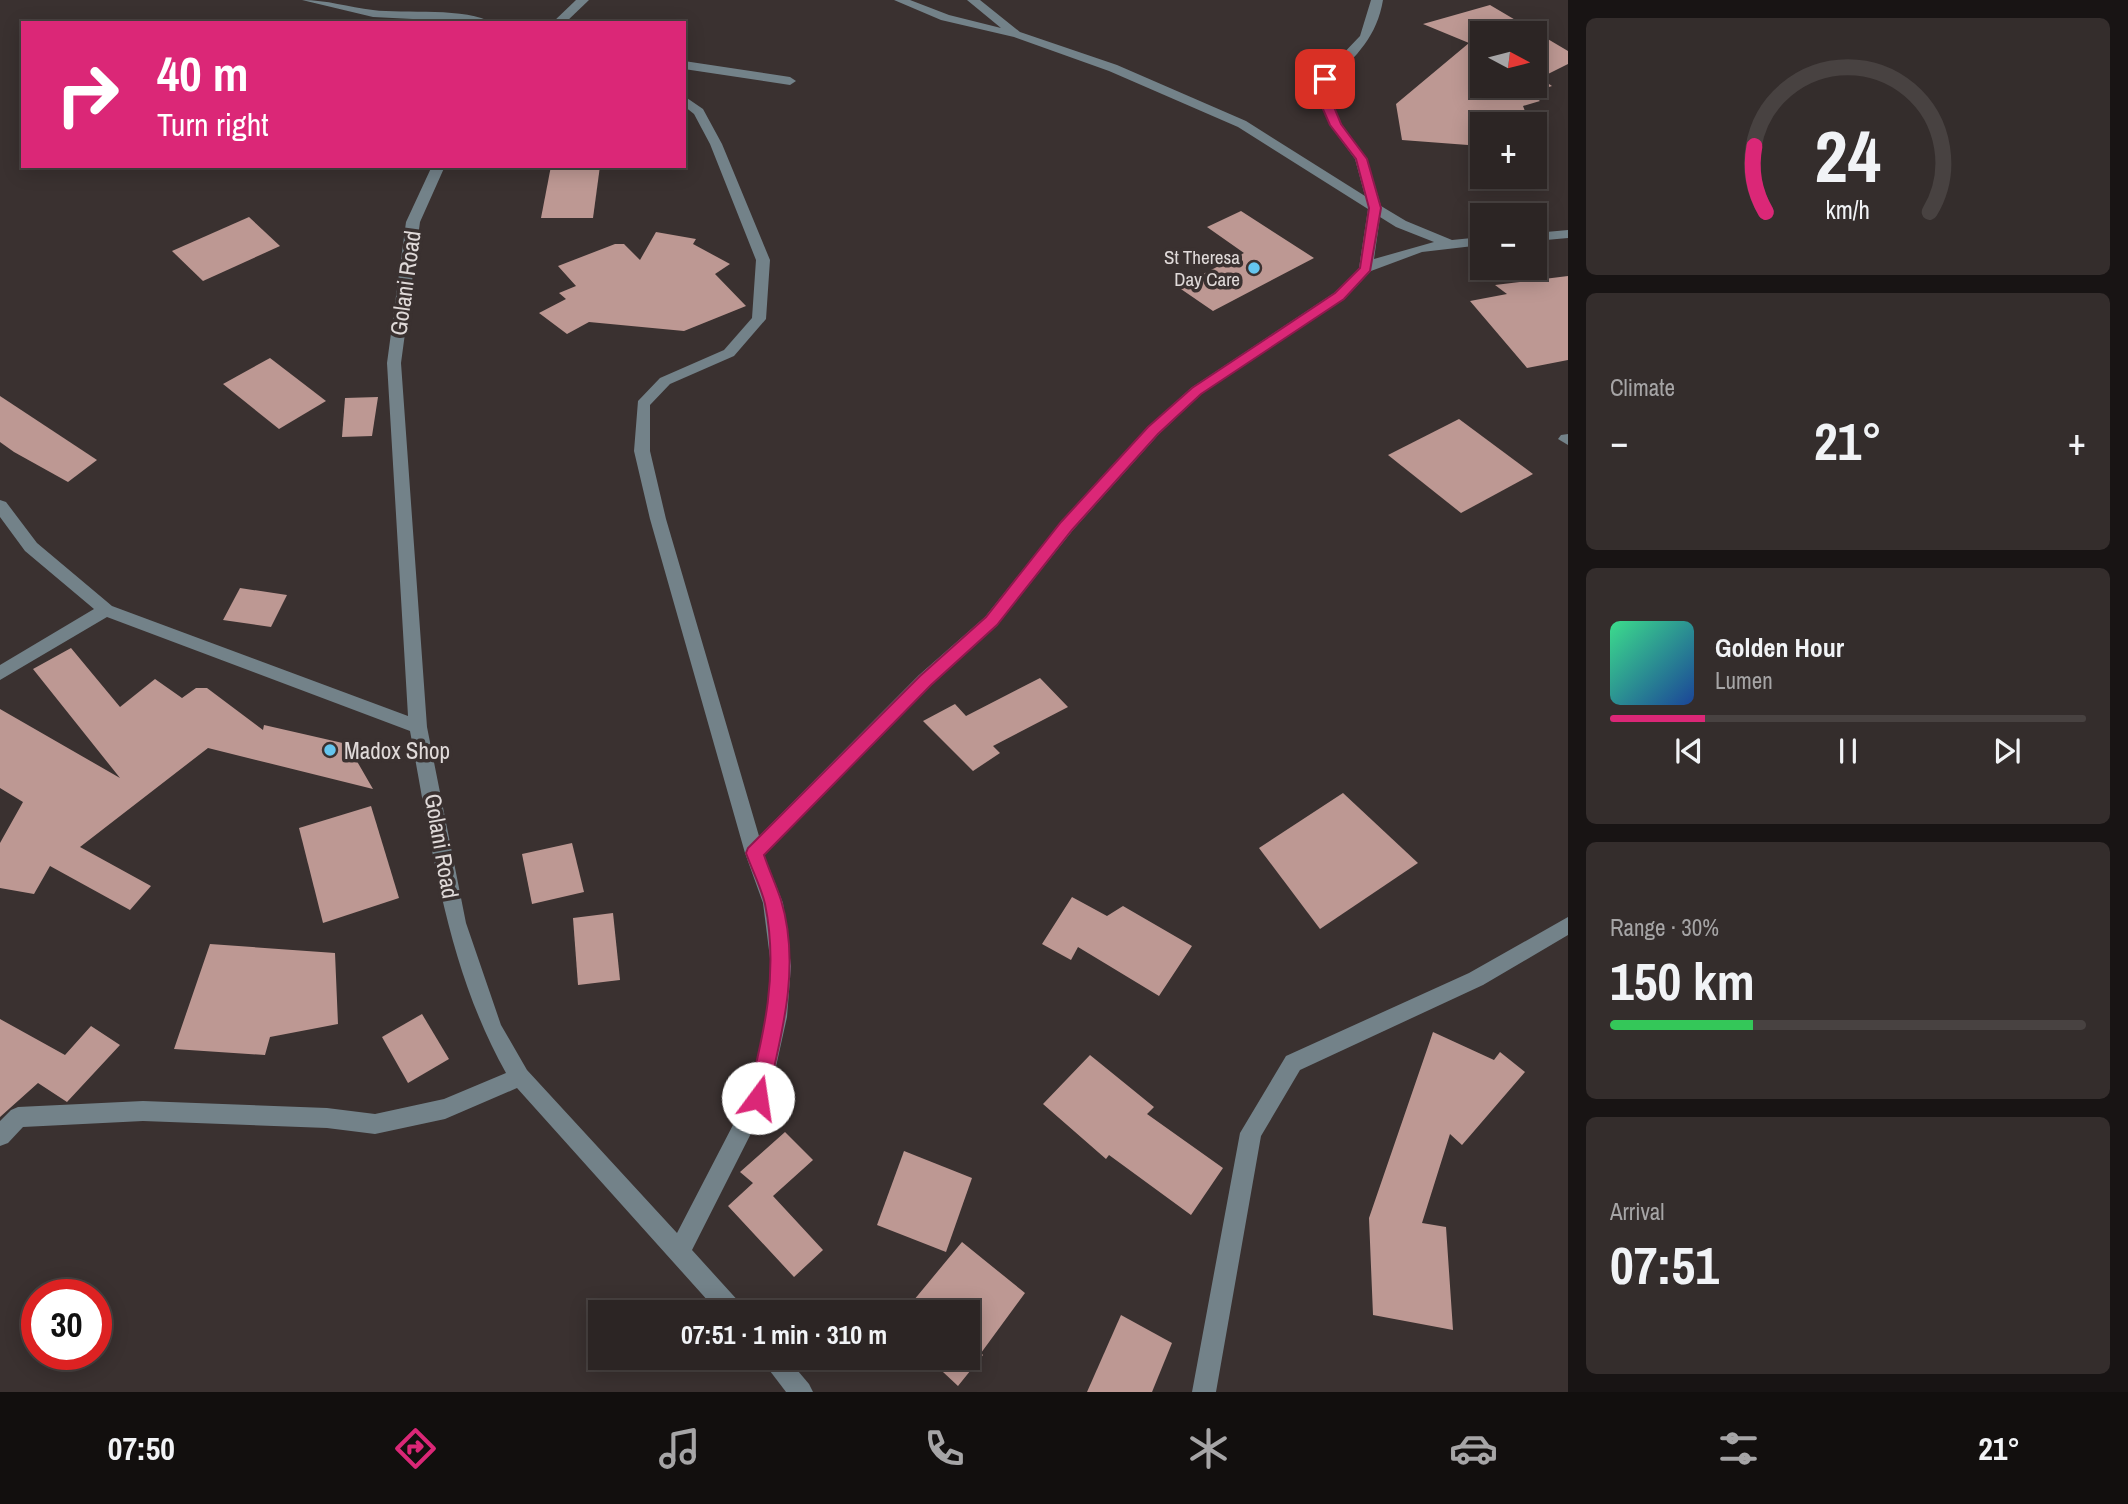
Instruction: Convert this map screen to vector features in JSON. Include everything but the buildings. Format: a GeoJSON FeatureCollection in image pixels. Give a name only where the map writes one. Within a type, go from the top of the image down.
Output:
{"type":"FeatureCollection","features":[{"type":"Feature","properties":{"kind":"street"},"geometry":{"type":"LineString","coordinates":[[308,0],[373,14],[442,16],[473,21]]}},
{"type":"Feature","properties":{"kind":"street"},"geometry":{"type":"LineString","coordinates":[[560,21],[583,0]]}},
{"type":"Feature","properties":{"kind":"street"},"geometry":{"type":"LineString","coordinates":[[900,0],[945,19],[1016,34],[1113,68],[1242,124],[1401,224],[1449,243]]}},
{"type":"Feature","properties":{"kind":"street"},"geometry":{"type":"LineString","coordinates":[[973,0],[1016,34]]}},
{"type":"Feature","properties":{"kind":"street"},"geometry":{"type":"LineString","coordinates":[[1366,268],[1375,208],[1361,159],[1336,125],[1328,107],[1325,79],[1363,44],[1373,27],[1377,0]]}},
{"type":"Feature","properties":{"kind":"street"},"geometry":{"type":"LineString","coordinates":[[686,65],[790,80]]}},
{"type":"Feature","properties":{"kind":"street"},"geometry":{"type":"LineString","coordinates":[[680,1250],[758,1098],[777,1017],[781,966],[773,903],[754,853],[657,519],[642,452],[643,404],[665,381],[729,353],[759,319],[763,260],[716,144],[699,112],[686,102]]}},
{"type":"Feature","properties":{"kind":"street","name":"Golani Road"},"geometry":{"type":"LineString","coordinates":[[438,168],[413,222],[394,363],[418,727],[456,923],[492,1028],[520,1077],[723,1300]]}},
{"type":"Feature","properties":{"kind":"street"},"geometry":{"type":"LineString","coordinates":[[1547,236],[1568,234]]}},
{"type":"Feature","properties":{"kind":"street"},"geometry":{"type":"LineString","coordinates":[[754,853],[925,680],[992,621],[1067,526],[1153,430],[1196,391],[1339,296],[1366,268],[1390,256],[1470,241]]}},
{"type":"Feature","properties":{"kind":"street"},"geometry":{"type":"LineString","coordinates":[[0,506],[32,547],[106,610],[418,727]]}},
{"type":"Feature","properties":{"kind":"street"},"geometry":{"type":"LineString","coordinates":[[0,673],[106,610]]}},
{"type":"Feature","properties":{"kind":"street"},"geometry":{"type":"LineString","coordinates":[[1204,1392],[1251,1133],[1293,1063],[1476,979],[1568,925]]}},
{"type":"Feature","properties":{"kind":"street"},"geometry":{"type":"LineString","coordinates":[[0,1136],[18,1117],[143,1111],[327,1118],[375,1124],[445,1109],[520,1077]]}},
{"type":"Feature","properties":{"kind":"street"},"geometry":{"type":"LineString","coordinates":[[782,1370],[801,1392]]}},
{"type":"Feature","properties":{"kind":"place","name":"St Theresa Day Care"},"geometry":{"type":"Point","coordinates":[1254,268]}},
{"type":"Feature","properties":{"kind":"place","name":"Madox Shop"},"geometry":{"type":"Point","coordinates":[330,750]}},
{"type":"Feature","properties":{"kind":"route"},"geometry":{"type":"LineString","coordinates":[[758,1098],[777,1017],[781,966],[773,903],[754,853],[925,680],[992,621],[1067,526],[1153,430],[1196,391],[1339,296],[1356,282],[1366,268],[1375,208],[1361,159],[1336,125],[1328,107],[1325,79]]}}]}
